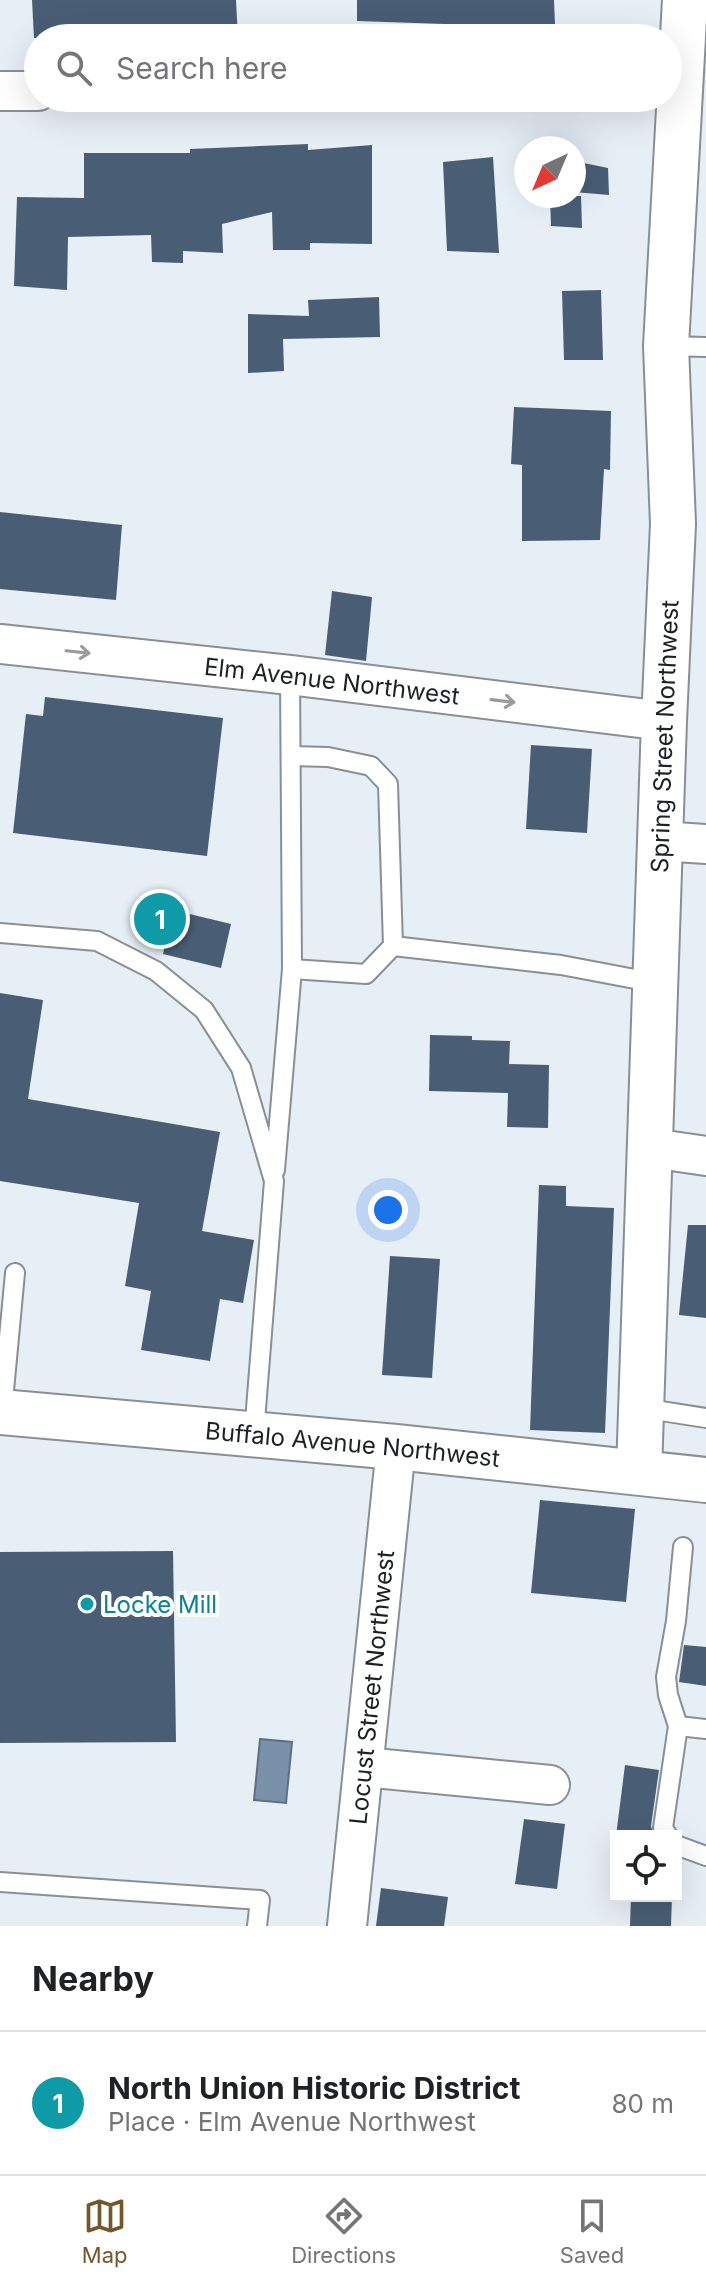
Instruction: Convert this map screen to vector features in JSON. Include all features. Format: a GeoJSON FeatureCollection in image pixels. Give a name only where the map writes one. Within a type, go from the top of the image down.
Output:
{"type":"FeatureCollection","features":[{"type":"Feature","properties":{"kind":"street","name":"Spring Street Northwest"},"geometry":{"type":"LineString","coordinates":[[639,1472],[664,721],[673,524],[686,347],[685,0]]}},
{"type":"Feature","properties":{"kind":"street"},"geometry":{"type":"LineString","coordinates":[[0,91],[24,91]]}},
{"type":"Feature","properties":{"kind":"street","name":"Elm Avenue Northwest"},"geometry":{"type":"LineString","coordinates":[[0,644],[290,675],[664,721]]}},
{"type":"Feature","properties":{"kind":"street"},"geometry":{"type":"LineString","coordinates":[[660,841],[706,844]]}},
{"type":"Feature","properties":{"kind":"street"},"geometry":{"type":"LineString","coordinates":[[651,1148],[706,1156]]}},
{"type":"Feature","properties":{"kind":"street","name":"Buffalo Avenue Northwest"},"geometry":{"type":"LineString","coordinates":[[1,1412],[396,1447],[706,1480]]}},
{"type":"Feature","properties":{"kind":"street","name":"Locust Street Northwest"},"geometry":{"type":"LineString","coordinates":[[347,1926],[396,1447]]}},
{"type":"Feature","properties":{"kind":"street"},"geometry":{"type":"LineString","coordinates":[[364,1767],[550,1785]]}},
{"type":"Feature","properties":{"kind":"lane"},"geometry":{"type":"LineString","coordinates":[[254,1435],[292,969],[290,675]]}},
{"type":"Feature","properties":{"kind":"lane"},"geometry":{"type":"LineString","coordinates":[[291,756],[328,757],[371,766],[388,784],[393,946],[366,974],[292,969]]}},
{"type":"Feature","properties":{"kind":"lane"},"geometry":{"type":"LineString","coordinates":[[0,933],[97,941],[156,971],[204,1010],[241,1068],[274,1181]]}},
{"type":"Feature","properties":{"kind":"lane"},"geometry":{"type":"LineString","coordinates":[[393,946],[561,965],[656,983]]}},
{"type":"Feature","properties":{"kind":"lane"},"geometry":{"type":"LineString","coordinates":[[1,1412],[15,1273]]}},
{"type":"Feature","properties":{"kind":"lane"},"geometry":{"type":"LineString","coordinates":[[641,1408],[706,1418]]}},
{"type":"Feature","properties":{"kind":"lane"},"geometry":{"type":"LineString","coordinates":[[664,1830],[678,1726],[666,1677],[676,1621],[683,1547]]}},
{"type":"Feature","properties":{"kind":"lane"},"geometry":{"type":"LineString","coordinates":[[678,1726],[706,1729]]}},
{"type":"Feature","properties":{"kind":"lane"},"geometry":{"type":"LineString","coordinates":[[682,1847],[706,1856]]}},
{"type":"Feature","properties":{"kind":"lane"},"geometry":{"type":"LineString","coordinates":[[0,1882],[260,1900],[257,1926]]}},
{"type":"Feature","properties":{"kind":"water"},"geometry":{"type":"Polygon","coordinates":[[[260,1739],[292,1742],[286,1803],[254,1800],[260,1739]]]}},
{"type":"Feature","properties":{"kind":"building"},"geometry":{"type":"Polygon","coordinates":[[[32,0],[236,0],[237,24],[33,24],[32,0]]]}},
{"type":"Feature","properties":{"kind":"building"},"geometry":{"type":"Polygon","coordinates":[[[357,0],[554,0],[555,24],[357,21],[357,0]]]}},
{"type":"Feature","properties":{"kind":"building"},"geometry":{"type":"Polygon","coordinates":[[[308,144],[308,150],[372,145],[372,244],[310,243],[310,250],[273,250],[272,212],[222,224],[223,253],[183,251],[183,263],[152,262],[151,235],[68,237],[67,290],[14,286],[17,197],[84,198],[84,153],[190,153],[190,149],[308,144]]]}},
{"type":"Feature","properties":{"kind":"building"},"geometry":{"type":"Polygon","coordinates":[[[493,157],[499,253],[447,251],[443,162],[493,157]]]}},
{"type":"Feature","properties":{"kind":"building"},"geometry":{"type":"Polygon","coordinates":[[[586,163],[608,168],[609,195],[586,193],[586,163]]]}},
{"type":"Feature","properties":{"kind":"building"},"geometry":{"type":"Polygon","coordinates":[[[550,208],[581,208],[582,228],[551,226],[550,208]]]}},
{"type":"Feature","properties":{"kind":"building"},"geometry":{"type":"Polygon","coordinates":[[[601,290],[603,360],[564,360],[562,291],[601,290]]]}},
{"type":"Feature","properties":{"kind":"building"},"geometry":{"type":"Polygon","coordinates":[[[379,297],[380,337],[283,339],[284,371],[248,373],[248,314],[309,316],[308,300],[379,297]]]}},
{"type":"Feature","properties":{"kind":"building"},"geometry":{"type":"Polygon","coordinates":[[[514,407],[611,411],[610,470],[604,469],[600,540],[522,541],[522,465],[511,464],[514,407]]]}},
{"type":"Feature","properties":{"kind":"building"},"geometry":{"type":"Polygon","coordinates":[[[0,512],[122,525],[116,600],[0,589],[0,512]]]}},
{"type":"Feature","properties":{"kind":"building"},"geometry":{"type":"Polygon","coordinates":[[[332,591],[372,597],[366,661],[325,655],[332,591]]]}},
{"type":"Feature","properties":{"kind":"building"},"geometry":{"type":"Polygon","coordinates":[[[45,697],[223,718],[207,856],[13,833],[26,714],[43,716],[45,697]]]}},
{"type":"Feature","properties":{"kind":"building"},"geometry":{"type":"Polygon","coordinates":[[[531,745],[592,749],[587,833],[526,829],[531,745]]]}},
{"type":"Feature","properties":{"kind":"building"},"geometry":{"type":"Polygon","coordinates":[[[173,910],[231,924],[221,968],[163,954],[173,910]]]}},
{"type":"Feature","properties":{"kind":"building"},"geometry":{"type":"Polygon","coordinates":[[[0,993],[43,1000],[28,1099],[220,1132],[202,1231],[254,1240],[243,1303],[220,1299],[210,1361],[141,1350],[151,1291],[125,1286],[139,1203],[0,1181],[0,993]]]}},
{"type":"Feature","properties":{"kind":"building"},"geometry":{"type":"Polygon","coordinates":[[[430,1035],[510,1041],[509,1064],[549,1065],[548,1128],[507,1127],[508,1093],[429,1091],[430,1035]]]}},
{"type":"Feature","properties":{"kind":"building"},"geometry":{"type":"Polygon","coordinates":[[[539,1185],[566,1186],[566,1206],[614,1208],[605,1433],[530,1430],[539,1185]]]}},
{"type":"Feature","properties":{"kind":"building"},"geometry":{"type":"Polygon","coordinates":[[[688,1225],[706,1225],[706,1318],[679,1315],[688,1225]]]}},
{"type":"Feature","properties":{"kind":"building"},"geometry":{"type":"Polygon","coordinates":[[[390,1256],[440,1259],[432,1378],[382,1375],[390,1256]]]}},
{"type":"Feature","properties":{"kind":"building"},"geometry":{"type":"Polygon","coordinates":[[[540,1500],[635,1509],[626,1602],[531,1593],[540,1500]]]}},
{"type":"Feature","properties":{"kind":"building","name":"Locke Mill"},"geometry":{"type":"Polygon","coordinates":[[[173,1551],[176,1742],[0,1743],[0,1552],[173,1551]]]}},
{"type":"Feature","properties":{"kind":"building"},"geometry":{"type":"Polygon","coordinates":[[[684,1645],[706,1647],[706,1686],[679,1682],[684,1645]]]}},
{"type":"Feature","properties":{"kind":"building"},"geometry":{"type":"Polygon","coordinates":[[[625,1765],[659,1770],[652,1830],[617,1830],[625,1765]]]}},
{"type":"Feature","properties":{"kind":"building"},"geometry":{"type":"Polygon","coordinates":[[[524,1819],[565,1824],[557,1889],[515,1884],[524,1819]]]}},
{"type":"Feature","properties":{"kind":"building"},"geometry":{"type":"Polygon","coordinates":[[[381,1888],[448,1897],[444,1926],[376,1926],[381,1888]]]}},
{"type":"Feature","properties":{"kind":"building"},"geometry":{"type":"Polygon","coordinates":[[[631,1902],[672,1902],[671,1926],[630,1926],[631,1902]]]}},
{"type":"Feature","properties":{"kind":"place","name":"North Union Historic District"},"geometry":{"type":"Point","coordinates":[160,919]}},
{"type":"Feature","properties":{"kind":"place","name":"Locke Mill"},"geometry":{"type":"Point","coordinates":[87,1604]}}]}
